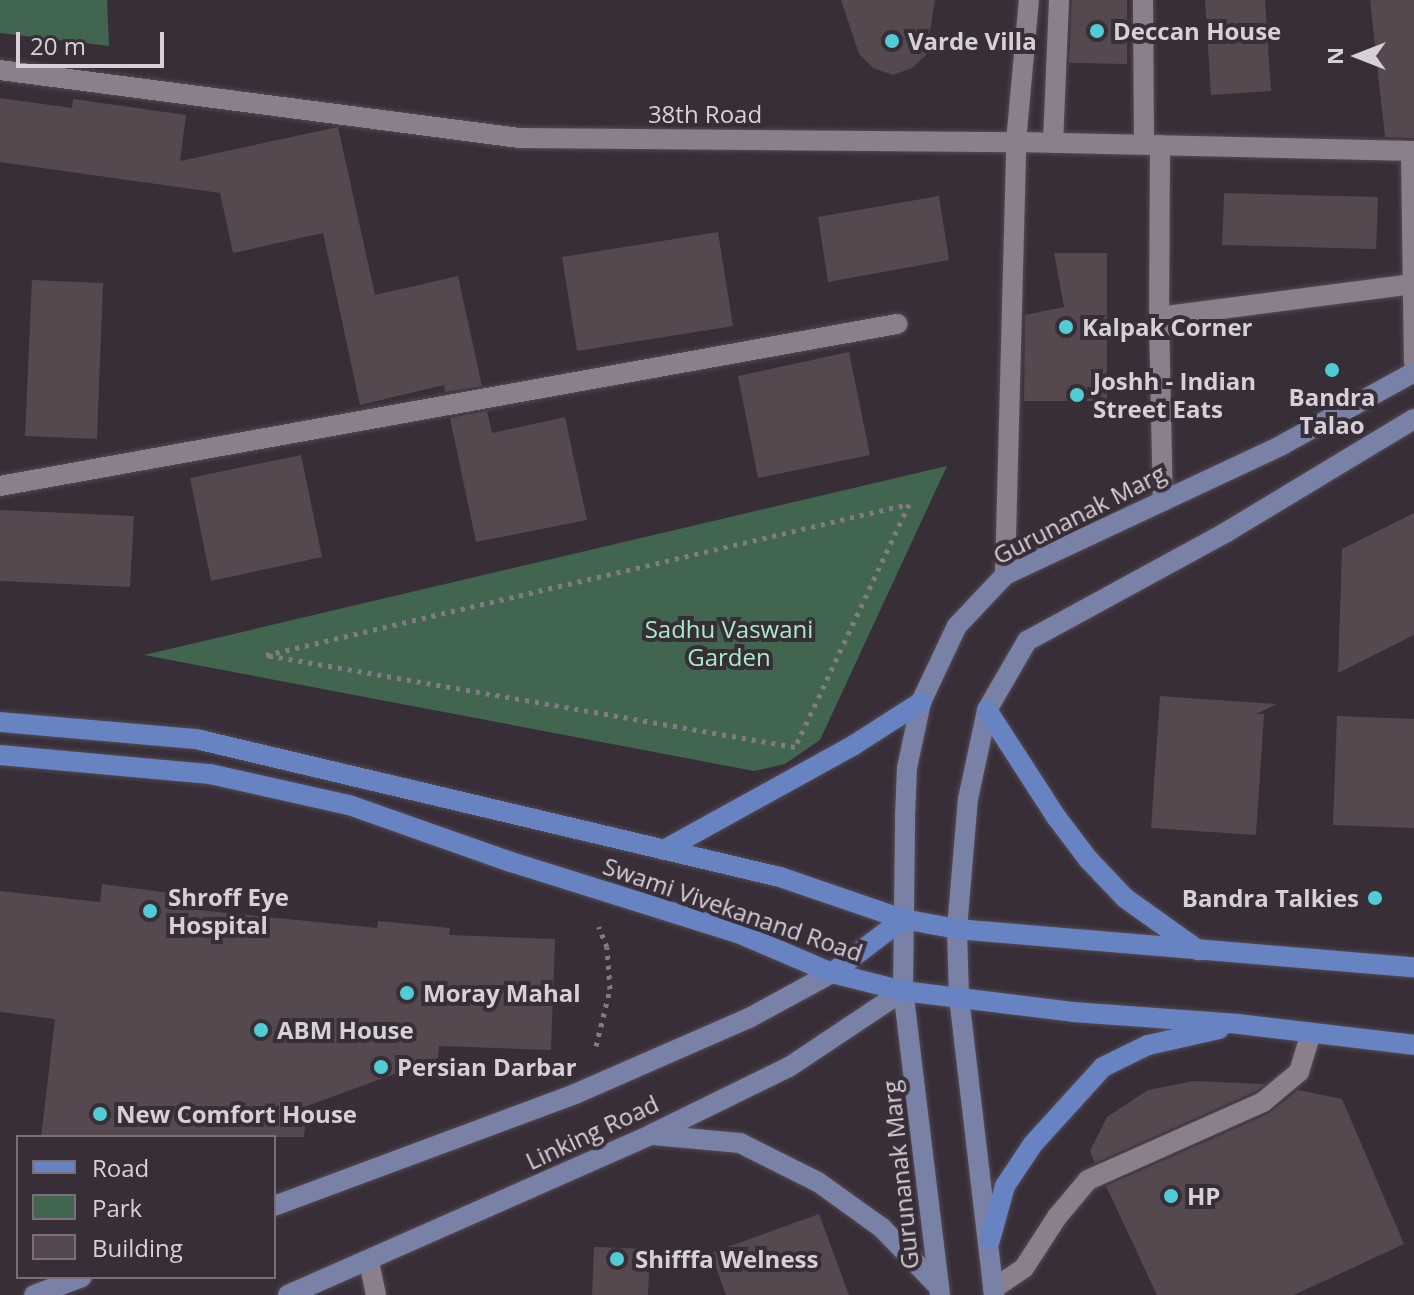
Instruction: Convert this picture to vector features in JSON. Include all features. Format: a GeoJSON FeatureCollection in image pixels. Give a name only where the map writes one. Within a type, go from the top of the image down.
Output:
{"type":"FeatureCollection","features":[{"type":"Feature","properties":{"kind":"main road","name":"Gurunanak Marg"},"geometry":{"type":"LineString","coordinates":[[939,1291],[903,991],[907,768],[921,702],[957,626],[1005,575],[1282,445],[1414,372]]}},
{"type":"Feature","properties":{"kind":"main road"},"geometry":{"type":"LineString","coordinates":[[993,1292],[990,1240],[959,997],[957,929],[968,799],[987,710],[1027,641],[1225,533],[1414,419]]}},
{"type":"Feature","properties":{"kind":"main road"},"geometry":{"type":"LineString","coordinates":[[664,850],[854,745],[921,702]]}},
{"type":"Feature","properties":{"kind":"main road"},"geometry":{"type":"LineString","coordinates":[[987,710],[1057,818],[1088,859],[1125,898],[1198,950]]}},
{"type":"Feature","properties":{"kind":"main road","name":"Swami Vivekanand Road"},"geometry":{"type":"LineString","coordinates":[[0,722],[196,739],[780,877],[903,919],[957,929],[1414,967]]}},
{"type":"Feature","properties":{"kind":"main road"},"geometry":{"type":"LineString","coordinates":[[34,758],[37,726]]}},
{"type":"Feature","properties":{"kind":"main road","name":"Swami Vivekanand Road"},"geometry":{"type":"LineString","coordinates":[[0,755],[210,774],[349,805],[582,885],[738,933],[832,973],[903,991],[1073,1012],[1239,1024],[1414,1045]]}},
{"type":"Feature","properties":{"kind":"main road"},"geometry":{"type":"LineString","coordinates":[[832,973],[903,919]]}},
{"type":"Feature","properties":{"kind":"main road","name":"Linking Road"},"geometry":{"type":"LineString","coordinates":[[276,1205],[575,1094],[749,1018],[832,973]]}},
{"type":"Feature","properties":{"kind":"main road","name":"Linking Road"},"geometry":{"type":"LineString","coordinates":[[288,1295],[369,1262],[650,1135],[789,1067],[903,991]]}},
{"type":"Feature","properties":{"kind":"main road"},"geometry":{"type":"LineString","coordinates":[[990,1240],[1005,1186],[1033,1144],[1103,1067],[1148,1045],[1239,1024]]}},
{"type":"Feature","properties":{"kind":"main road"},"geometry":{"type":"LineString","coordinates":[[650,1135],[740,1143],[818,1182],[882,1228],[939,1291]]}},
{"type":"Feature","properties":{"kind":"main road"},"geometry":{"type":"LineString","coordinates":[[34,1295],[77,1279]]}},
{"type":"Feature","properties":{"kind":"street"},"geometry":{"type":"LineString","coordinates":[[1005,575],[1016,142],[1029,0]]}},
{"type":"Feature","properties":{"kind":"street"},"geometry":{"type":"LineString","coordinates":[[1053,143],[1059,0]]}},
{"type":"Feature","properties":{"kind":"street"},"geometry":{"type":"LineString","coordinates":[[1143,0],[1159,317],[1163,501]]}},
{"type":"Feature","properties":{"kind":"street","name":"38th Road"},"geometry":{"type":"LineString","coordinates":[[0,70],[519,138],[1016,142],[1412,151]]}},
{"type":"Feature","properties":{"kind":"street"},"geometry":{"type":"LineString","coordinates":[[1412,151],[1414,362]]}},
{"type":"Feature","properties":{"kind":"street"},"geometry":{"type":"LineString","coordinates":[[1159,317],[1413,284]]}},
{"type":"Feature","properties":{"kind":"street"},"geometry":{"type":"LineString","coordinates":[[0,486],[897,324]]}},
{"type":"Feature","properties":{"kind":"street"},"geometry":{"type":"LineString","coordinates":[[993,1292],[1024,1268],[1057,1217],[1088,1180],[1263,1102],[1299,1072],[1311,1033]]}},
{"type":"Feature","properties":{"kind":"street"},"geometry":{"type":"LineString","coordinates":[[369,1262],[376,1295]]}},
{"type":"Feature","properties":{"kind":"path"},"geometry":{"type":"LineString","coordinates":[[909,504],[795,747],[266,655],[863,515],[909,504]]}},
{"type":"Feature","properties":{"kind":"path"},"geometry":{"type":"LineString","coordinates":[[575,1094],[600,1038],[610,989],[607,947],[582,885]]}},
{"type":"Feature","properties":{"kind":"green space"},"geometry":{"type":"Polygon","coordinates":[[[0,0],[107,0],[109,46],[0,33],[0,0]]]}},
{"type":"Feature","properties":{"kind":"green space","name":"Sadhu Vaswani Garden"},"geometry":{"type":"Polygon","coordinates":[[[947,466],[820,740],[785,764],[754,771],[144,655],[947,466]]]}},
{"type":"Feature","properties":{"kind":"building","name":"Varde Villa"},"geometry":{"type":"Polygon","coordinates":[[[841,0],[935,0],[926,55],[912,68],[893,75],[873,68],[859,54],[841,0]]]}},
{"type":"Feature","properties":{"kind":"building","name":"Deccan House"},"geometry":{"type":"Polygon","coordinates":[[[1072,0],[1127,0],[1127,64],[1069,63],[1072,0]]]}},
{"type":"Feature","properties":{"kind":"building"},"geometry":{"type":"Polygon","coordinates":[[[1205,0],[1265,0],[1271,91],[1211,95],[1205,0]]]}},
{"type":"Feature","properties":{"kind":"building"},"geometry":{"type":"Polygon","coordinates":[[[1370,0],[1414,0],[1414,138],[1385,137],[1370,0]]]}},
{"type":"Feature","properties":{"kind":"building"},"geometry":{"type":"Polygon","coordinates":[[[0,98],[72,108],[73,99],[186,115],[180,161],[338,127],[375,295],[458,276],[482,386],[445,392],[444,385],[360,405],[323,233],[233,253],[220,193],[0,162],[0,98]]]}},
{"type":"Feature","properties":{"kind":"building"},"geometry":{"type":"Polygon","coordinates":[[[1224,193],[1378,197],[1376,249],[1222,245],[1224,193]]]}},
{"type":"Feature","properties":{"kind":"building"},"geometry":{"type":"Polygon","coordinates":[[[939,196],[949,260],[828,282],[818,217],[939,196]]]}},
{"type":"Feature","properties":{"kind":"building"},"geometry":{"type":"Polygon","coordinates":[[[718,232],[733,326],[577,351],[562,257],[718,232]]]}},
{"type":"Feature","properties":{"kind":"building","name":"Kalpak Corner"},"geometry":{"type":"Polygon","coordinates":[[[1054,253],[1107,253],[1107,401],[1024,401],[1025,315],[1064,307],[1054,253]]]}},
{"type":"Feature","properties":{"kind":"building"},"geometry":{"type":"Polygon","coordinates":[[[32,280],[103,283],[97,439],[25,436],[32,280]]]}},
{"type":"Feature","properties":{"kind":"building"},"geometry":{"type":"Polygon","coordinates":[[[849,352],[870,455],[758,478],[738,376],[849,352]]]}},
{"type":"Feature","properties":{"kind":"building"},"geometry":{"type":"Polygon","coordinates":[[[487,411],[492,433],[565,417],[587,520],[476,542],[450,418],[487,411]]]}},
{"type":"Feature","properties":{"kind":"building"},"geometry":{"type":"Polygon","coordinates":[[[301,455],[322,557],[211,581],[190,478],[301,455]]]}},
{"type":"Feature","properties":{"kind":"building"},"geometry":{"type":"Polygon","coordinates":[[[0,510],[134,516],[130,587],[0,581],[0,510]]]}},
{"type":"Feature","properties":{"kind":"building"},"geometry":{"type":"Polygon","coordinates":[[[1414,513],[1414,635],[1338,673],[1342,549],[1414,513]]]}},
{"type":"Feature","properties":{"kind":"building"},"geometry":{"type":"Polygon","coordinates":[[[1160,696],[1277,704],[1256,714],[1264,714],[1256,835],[1151,828],[1160,696]]]}},
{"type":"Feature","properties":{"kind":"building"},"geometry":{"type":"Polygon","coordinates":[[[1337,716],[1414,719],[1414,828],[1333,825],[1337,716]]]}},
{"type":"Feature","properties":{"kind":"building"},"geometry":{"type":"Polygon","coordinates":[[[102,884],[170,893],[168,907],[377,928],[378,921],[450,928],[449,935],[555,939],[551,1050],[439,1046],[438,1058],[307,1106],[304,1137],[41,1135],[55,1019],[0,1012],[0,891],[100,902],[102,884]]]}},
{"type":"Feature","properties":{"kind":"building"},"geometry":{"type":"Polygon","coordinates":[[[1194,1081],[1265,1084],[1256,1091],[1095,1163],[1090,1151],[1107,1117],[1148,1090],[1194,1081]]]}},
{"type":"Feature","properties":{"kind":"building"},"geometry":{"type":"Polygon","coordinates":[[[1298,1090],[1342,1099],[1404,1244],[1294,1295],[1157,1295],[1106,1186],[1268,1114],[1298,1090]]]}},
{"type":"Feature","properties":{"kind":"building"},"geometry":{"type":"Polygon","coordinates":[[[819,1214],[849,1295],[726,1295],[711,1253],[819,1214]]]}},
{"type":"Feature","properties":{"kind":"building"},"geometry":{"type":"Polygon","coordinates":[[[594,1247],[650,1249],[648,1295],[592,1295],[594,1247]]]}},
{"type":"Feature","properties":{"kind":"place","name":"Deccan House"},"geometry":{"type":"Point","coordinates":[1097,31]}},
{"type":"Feature","properties":{"kind":"place","name":"Varde Villa"},"geometry":{"type":"Point","coordinates":[892,41]}},
{"type":"Feature","properties":{"kind":"place","name":"Kalpak Corner"},"geometry":{"type":"Point","coordinates":[1066,327]}},
{"type":"Feature","properties":{"kind":"place","name":"Bandra Talao"},"geometry":{"type":"Point","coordinates":[1332,370]}},
{"type":"Feature","properties":{"kind":"place","name":"Joshh - Indian Street Eats"},"geometry":{"type":"Point","coordinates":[1077,395]}},
{"type":"Feature","properties":{"kind":"place","name":"Bandra Talkies"},"geometry":{"type":"Point","coordinates":[1375,898]}},
{"type":"Feature","properties":{"kind":"place","name":"Shroff Eye Hospital"},"geometry":{"type":"Point","coordinates":[150,911]}},
{"type":"Feature","properties":{"kind":"place","name":"Moray Mahal"},"geometry":{"type":"Point","coordinates":[407,993]}},
{"type":"Feature","properties":{"kind":"place","name":"ABM House"},"geometry":{"type":"Point","coordinates":[261,1030]}},
{"type":"Feature","properties":{"kind":"place","name":"Persian Darbar"},"geometry":{"type":"Point","coordinates":[381,1067]}},
{"type":"Feature","properties":{"kind":"place","name":"New Comfort House"},"geometry":{"type":"Point","coordinates":[100,1114]}},
{"type":"Feature","properties":{"kind":"place","name":"HP"},"geometry":{"type":"Point","coordinates":[1171,1196]}},
{"type":"Feature","properties":{"kind":"place","name":"Shifffa Welness"},"geometry":{"type":"Point","coordinates":[617,1259]}}]}
